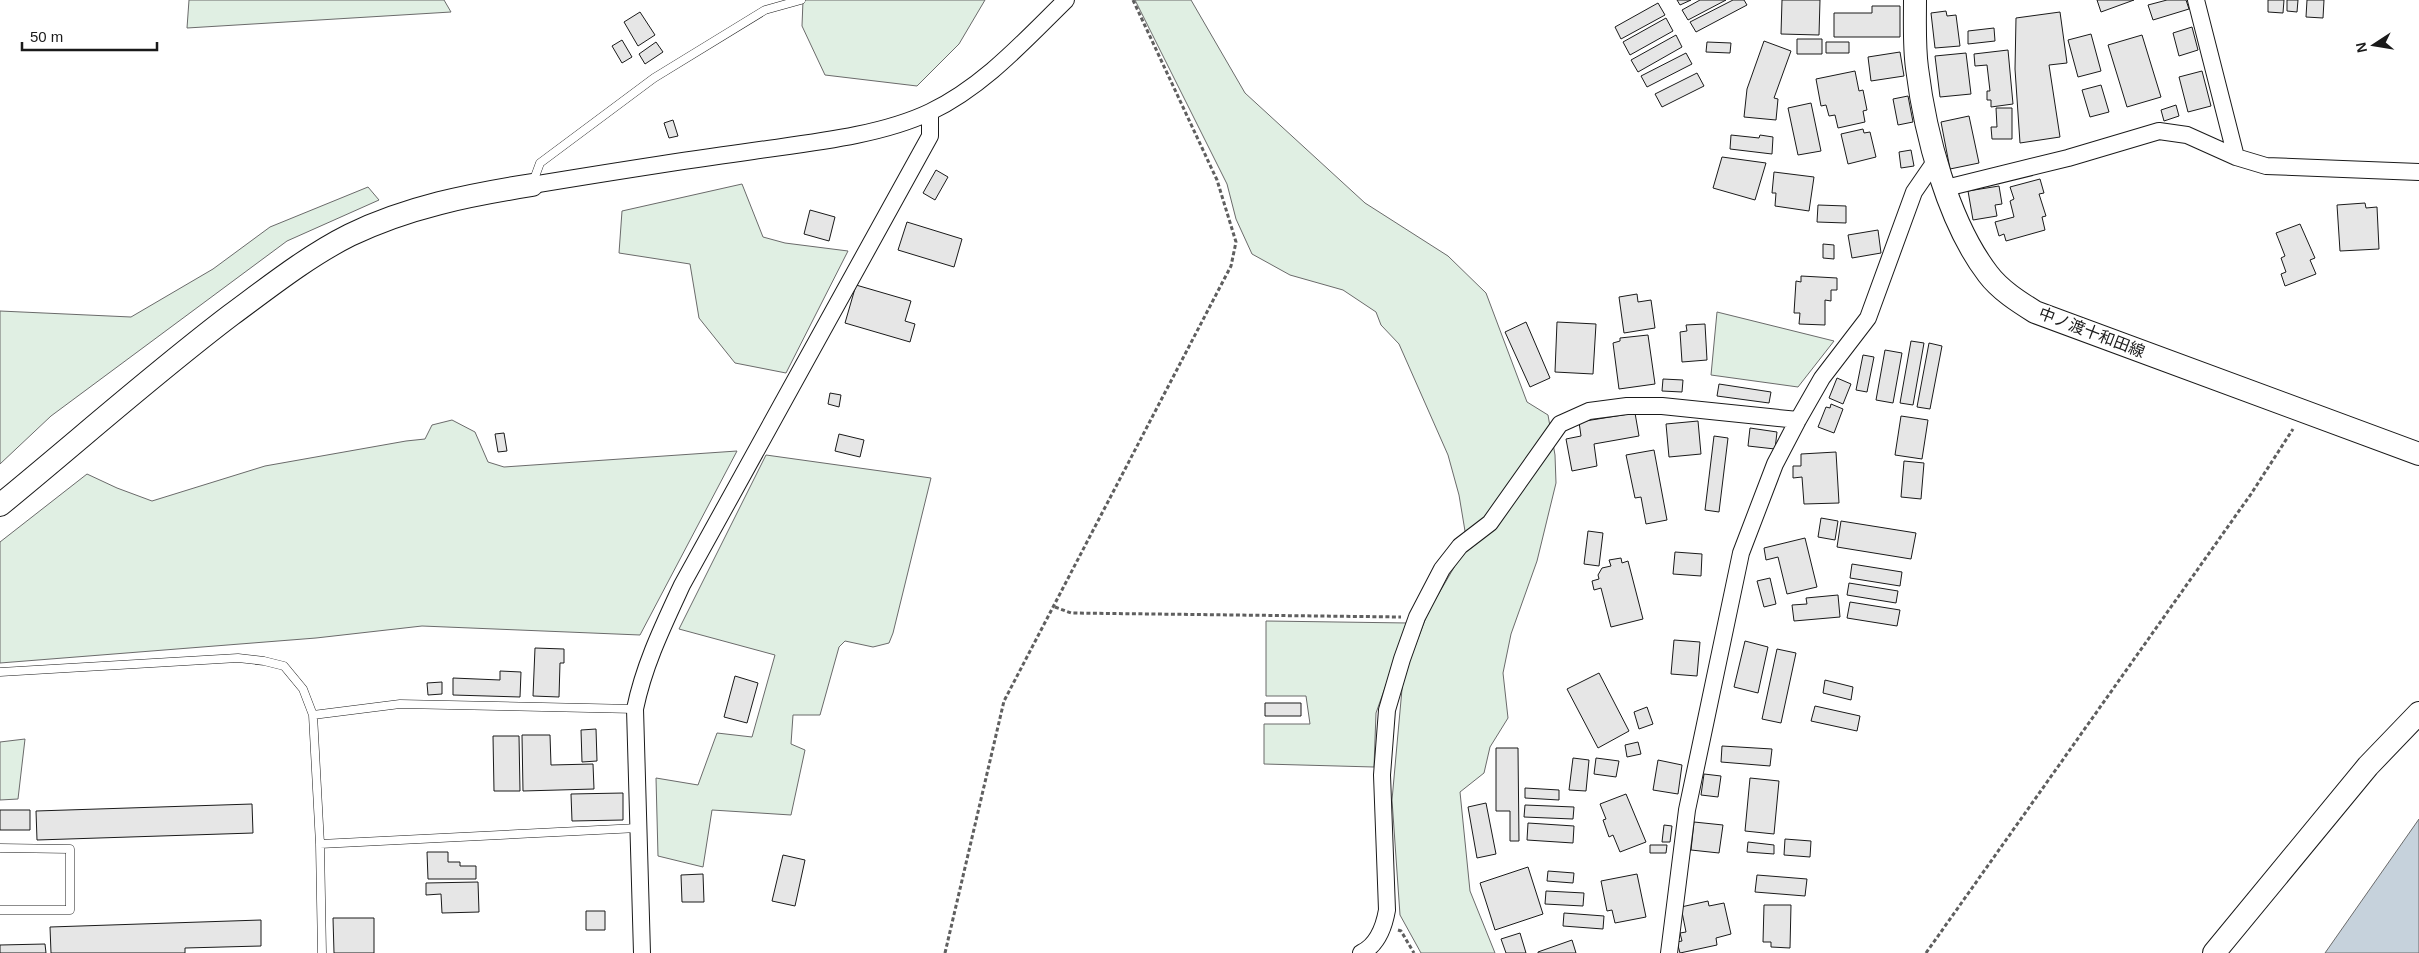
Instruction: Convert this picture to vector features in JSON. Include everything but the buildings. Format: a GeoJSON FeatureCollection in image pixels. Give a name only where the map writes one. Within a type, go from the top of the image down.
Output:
{"type":"FeatureCollection","features":[{"type":"Feature","properties":{"kind":"street"},"geometry":{"type":"LineString","coordinates":[[0,505],[175,357],[275,281],[342,240],[393,216],[446,200],[841,137],[896,126],[930,112],[967,91],[993,71],[1066,0]]}},
{"type":"Feature","properties":{"kind":"street","name":"中ノ渡十和田線"},"geometry":{"type":"LineString","coordinates":[[1915,0],[1917,68],[1936,160],[1966,242],[1990,276],[2015,299],[2035,312],[2419,454]]}},
{"type":"Feature","properties":{"kind":"street"},"geometry":{"type":"LineString","coordinates":[[2196,0],[2236,157]]}},
{"type":"Feature","properties":{"kind":"street"},"geometry":{"type":"LineString","coordinates":[[642,953],[635,709],[641,679],[682,585],[930,136],[930,112]]}},
{"type":"Feature","properties":{"kind":"street"},"geometry":{"type":"LineString","coordinates":[[1946,188],[2068,158],[2159,131],[2187,135],[2236,157],[2266,166],[2419,172]]}},
{"type":"Feature","properties":{"kind":"street"},"geometry":{"type":"LineString","coordinates":[[1669,953],[1687,810],[1741,553],[1775,464],[1798,420],[1822,378],[1868,318],[1914,192],[1936,160]]}},
{"type":"Feature","properties":{"kind":"street"},"geometry":{"type":"LineString","coordinates":[[1361,953],[1378,937],[1384,925],[1387,910],[1382,776],[1387,710],[1417,617],[1442,569],[1460,546],[1490,523],[1560,424],[1589,411],[1627,406],[1662,406],[1798,420]]}},
{"type":"Feature","properties":{"kind":"street"},"geometry":{"type":"LineString","coordinates":[[2214,953],[2368,766],[2419,713]]}},
{"type":"Feature","properties":{"kind":"lane"},"geometry":{"type":"LineString","coordinates":[[532,185],[540,163],[654,78],[765,10],[802,0]]}},
{"type":"Feature","properties":{"kind":"lane"},"geometry":{"type":"LineString","coordinates":[[0,672],[238,658],[264,660],[284,666],[303,689],[312,715],[320,844],[322,953]]}},
{"type":"Feature","properties":{"kind":"lane"},"geometry":{"type":"LineString","coordinates":[[312,715],[400,704],[635,709]]}},
{"type":"Feature","properties":{"kind":"lane"},"geometry":{"type":"LineString","coordinates":[[320,844],[638,828]]}},
{"type":"Feature","properties":{"kind":"lane"},"geometry":{"type":"LineString","coordinates":[[0,848],[70,849],[70,910],[0,910]]}},
{"type":"Feature","properties":{"kind":"path"},"geometry":{"type":"LineString","coordinates":[[945,953],[1004,701],[1055,607],[1231,266],[1236,242],[1217,180],[1133,0]]}},
{"type":"Feature","properties":{"kind":"path"},"geometry":{"type":"LineString","coordinates":[[1926,953],[2245,502],[2305,411]]}},
{"type":"Feature","properties":{"kind":"path"},"geometry":{"type":"LineString","coordinates":[[1055,607],[1071,613],[1417,617]]}},
{"type":"Feature","properties":{"kind":"path"},"geometry":{"type":"LineString","coordinates":[[1384,925],[1402,931],[1414,953]]}},
{"type":"Feature","properties":{"kind":"green space"},"geometry":{"type":"Polygon","coordinates":[[[189,0],[444,0],[451,12],[187,28],[189,0]]]}},
{"type":"Feature","properties":{"kind":"green space"},"geometry":{"type":"Polygon","coordinates":[[[803,0],[985,0],[959,44],[917,86],[825,75],[802,26],[803,0]]]}},
{"type":"Feature","properties":{"kind":"green space"},"geometry":{"type":"Polygon","coordinates":[[[1135,0],[1191,0],[1245,93],[1365,203],[1448,256],[1486,293],[1527,402],[1548,415],[1555,455],[1556,483],[1537,561],[1511,634],[1503,673],[1508,718],[1490,747],[1484,773],[1460,792],[1470,891],[1495,953],[1421,953],[1400,915],[1392,800],[1403,678],[1428,612],[1463,552],[1465,531],[1459,495],[1448,455],[1399,344],[1381,325],[1376,312],[1343,290],[1290,275],[1252,254],[1236,219],[1227,184],[1135,0]]]}},
{"type":"Feature","properties":{"kind":"green space"},"geometry":{"type":"Polygon","coordinates":[[[742,184],[763,237],[785,243],[848,251],[786,373],[735,363],[699,318],[690,264],[619,253],[622,211],[742,184]]]}},
{"type":"Feature","properties":{"kind":"green space"},"geometry":{"type":"Polygon","coordinates":[[[368,187],[379,200],[287,241],[51,416],[0,464],[0,311],[131,317],[213,269],[270,227],[368,187]]]}},
{"type":"Feature","properties":{"kind":"green space"},"geometry":{"type":"Polygon","coordinates":[[[1717,312],[1834,341],[1798,387],[1711,375],[1717,312]]]}},
{"type":"Feature","properties":{"kind":"green space"},"geometry":{"type":"Polygon","coordinates":[[[452,420],[475,432],[488,462],[504,467],[737,451],[640,635],[422,626],[316,638],[0,663],[0,542],[87,474],[152,501],[265,466],[425,439],[432,425],[452,420]]]}},
{"type":"Feature","properties":{"kind":"green space"},"geometry":{"type":"Polygon","coordinates":[[[766,455],[931,478],[889,643],[873,647],[845,641],[839,647],[820,715],[793,715],[791,744],[805,750],[791,815],[712,810],[703,867],[658,856],[656,778],[698,785],[717,733],[752,737],[775,655],[679,629],[766,455]]]}},
{"type":"Feature","properties":{"kind":"green space"},"geometry":{"type":"Polygon","coordinates":[[[1266,621],[1408,623],[1376,713],[1374,767],[1264,764],[1264,724],[1310,724],[1306,696],[1266,696],[1266,621]]]}},
{"type":"Feature","properties":{"kind":"green space"},"geometry":{"type":"Polygon","coordinates":[[[25,739],[18,799],[0,800],[0,742],[25,739]]]}},
{"type":"Feature","properties":{"kind":"shaded area"},"geometry":{"type":"Polygon","coordinates":[[[2419,819],[2419,953],[2325,953],[2419,819]]]}}]}
